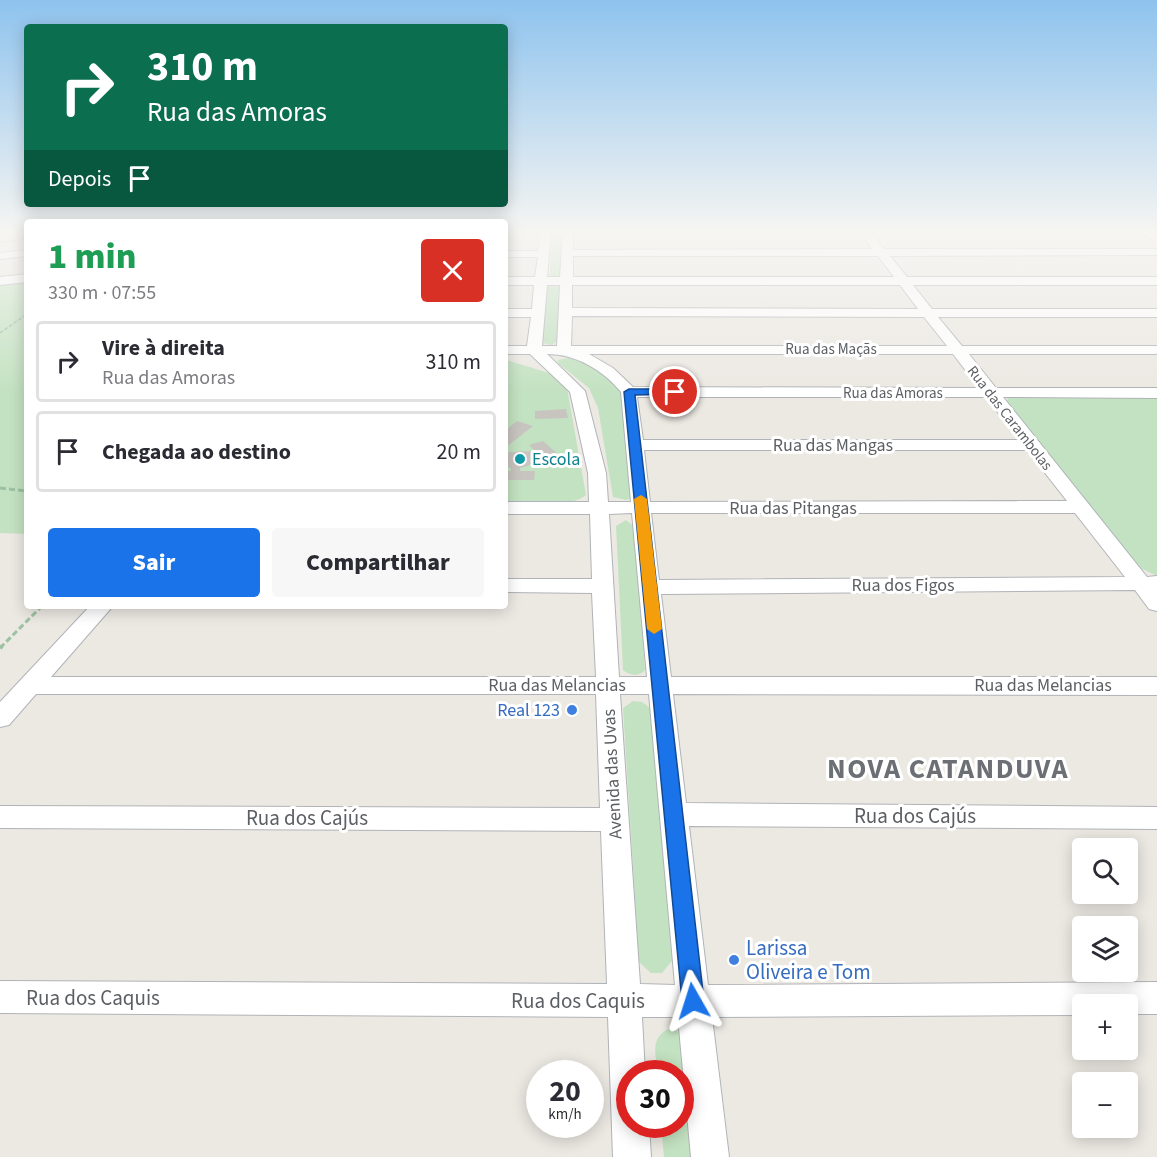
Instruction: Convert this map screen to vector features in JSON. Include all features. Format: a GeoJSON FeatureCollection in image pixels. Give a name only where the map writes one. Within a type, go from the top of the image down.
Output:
{"type":"FeatureCollection","features":[{"type":"Feature","properties":{"kind":"street"},"geometry":{"type":"LineString","coordinates":[[534,350],[541,285]]}},
{"type":"Feature","properties":{"kind":"street"},"geometry":{"type":"LineString","coordinates":[[566,285],[564,349],[603,365],[619,378],[629,392],[710,1157]]}},
{"type":"Feature","properties":{"kind":"street","name":"Rua das Carambolas"},"geometry":{"type":"LineString","coordinates":[[906,285],[1081,507],[1149,583],[1157,604]]}},
{"type":"Feature","properties":{"kind":"street"},"geometry":{"type":"LineString","coordinates":[[565,312],[1157,313]]}},
{"type":"Feature","properties":{"kind":"street"},"geometry":{"type":"LineString","coordinates":[[508,313],[537,313]]}},
{"type":"Feature","properties":{"kind":"street","name":"Rua das Maçãs"},"geometry":{"type":"LineString","coordinates":[[508,350],[1157,350]]}},
{"type":"Feature","properties":{"kind":"street","name":"Avenida das Uvas"},"geometry":{"type":"LineString","coordinates":[[534,350],[577,392],[597,473],[632,1157]]}},
{"type":"Feature","properties":{"kind":"street","name":"Rua das Amoras"},"geometry":{"type":"LineString","coordinates":[[629,392],[1157,393]]}},
{"type":"Feature","properties":{"kind":"street","name":"Rua das Mangas"},"geometry":{"type":"LineString","coordinates":[[635,445],[1032,445]]}},
{"type":"Feature","properties":{"kind":"street","name":"Rua das Pitangas"},"geometry":{"type":"LineString","coordinates":[[508,508],[1081,507]]}},
{"type":"Feature","properties":{"kind":"street","name":"Rua dos Figos"},"geometry":{"type":"LineString","coordinates":[[650,587],[1149,583]]}},
{"type":"Feature","properties":{"kind":"street"},"geometry":{"type":"LineString","coordinates":[[508,586],[603,586]]}},
{"type":"Feature","properties":{"kind":"street"},"geometry":{"type":"LineString","coordinates":[[0,718],[99,609]]}},
{"type":"Feature","properties":{"kind":"street","name":"Rua das Melancias"},"geometry":{"type":"LineString","coordinates":[[30,685],[1157,686]]}},
{"type":"Feature","properties":{"kind":"street","name":"Rua dos Cajús"},"geometry":{"type":"LineString","coordinates":[[674,814],[1157,818]]}},
{"type":"Feature","properties":{"kind":"street","name":"Rua dos Cajús"},"geometry":{"type":"LineString","coordinates":[[0,817],[614,820]]}},
{"type":"Feature","properties":{"kind":"street","name":"Rua dos Caquis"},"geometry":{"type":"LineString","coordinates":[[0,997],[624,1001],[1157,999]]}},
{"type":"Feature","properties":{"kind":"path"},"geometry":{"type":"LineString","coordinates":[[0,333],[24,316]]}},
{"type":"Feature","properties":{"kind":"path"},"geometry":{"type":"LineString","coordinates":[[0,488],[24,491]]}},
{"type":"Feature","properties":{"kind":"path"},"geometry":{"type":"LineString","coordinates":[[0,648],[39,609]]}},
{"type":"Feature","properties":{"kind":"green space"},"geometry":{"type":"Polygon","coordinates":[[[0,285],[24,285],[24,534],[0,533],[0,285]]]}},
{"type":"Feature","properties":{"kind":"green space"},"geometry":{"type":"Polygon","coordinates":[[[546,286],[560,287],[556,342],[552,345],[542,343],[546,286]]]}},
{"type":"Feature","properties":{"kind":"green space"},"geometry":{"type":"Polygon","coordinates":[[[573,357],[589,363],[604,373],[622,392],[627,408],[630,433],[633,498],[626,500],[613,497],[598,408],[589,388],[558,363],[558,360],[573,357]]]}},
{"type":"Feature","properties":{"kind":"green space"},"geometry":{"type":"Polygon","coordinates":[[[508,361],[549,373],[567,388],[586,495],[570,502],[548,504],[508,502],[508,361]]]}},
{"type":"Feature","properties":{"kind":"green space"},"geometry":{"type":"Polygon","coordinates":[[[1014,395],[1157,395],[1157,576],[1134,565],[1007,402],[1008,397],[1014,395]]]}},
{"type":"Feature","properties":{"kind":"green space"},"geometry":{"type":"Polygon","coordinates":[[[626,520],[635,527],[645,670],[634,675],[623,670],[616,526],[626,520]]]}},
{"type":"Feature","properties":{"kind":"green space"},"geometry":{"type":"Polygon","coordinates":[[[633,701],[642,702],[652,709],[672,961],[662,973],[651,973],[639,962],[623,708],[633,701]]]}},
{"type":"Feature","properties":{"kind":"green space"},"geometry":{"type":"Polygon","coordinates":[[[670,1028],[680,1033],[685,1060],[656,1060],[656,1042],[663,1032],[670,1028]]]}},
{"type":"Feature","properties":{"kind":"green space"},"geometry":{"type":"Polygon","coordinates":[[[694,1116],[701,1157],[664,1157],[662,1138],[694,1138],[694,1116]]]}},
{"type":"Feature","properties":{"kind":"building"},"geometry":{"type":"Polygon","coordinates":[[[566,409],[568,418],[535,419],[535,411],[566,409]]]}},
{"type":"Feature","properties":{"kind":"building","name":"Escola"},"geometry":{"type":"Polygon","coordinates":[[[517,421],[533,426],[508,445],[508,428],[517,421]]]}},
{"type":"Feature","properties":{"kind":"building","name":"Escola"},"geometry":{"type":"Polygon","coordinates":[[[543,441],[561,457],[547,461],[540,455],[536,456],[535,461],[520,468],[520,471],[535,471],[534,480],[508,480],[508,471],[511,471],[511,468],[508,467],[508,452],[535,451],[529,445],[543,441]]]}},
{"type":"Feature","properties":{"kind":"slow traffic"},"geometry":{"type":"LineString","coordinates":[[641,499],[654,629]]}},
{"type":"Feature","properties":{"kind":"place","name":"Escola"},"geometry":{"type":"Point","coordinates":[520,459]}},
{"type":"Feature","properties":{"kind":"place","name":"Real 123"},"geometry":{"type":"Point","coordinates":[572,710]}},
{"type":"Feature","properties":{"kind":"place","name":"Larissa Oliveira e Tom"},"geometry":{"type":"Point","coordinates":[734,960]}},
{"type":"Feature","properties":{"kind":"district","name":"NOVA CATANDUVA"},"geometry":{"type":"Point","coordinates":[948,768]}},
{"type":"Feature","properties":{"kind":"route"},"geometry":{"type":"LineString","coordinates":[[675,392],[629,392],[693,1001]]}}]}
